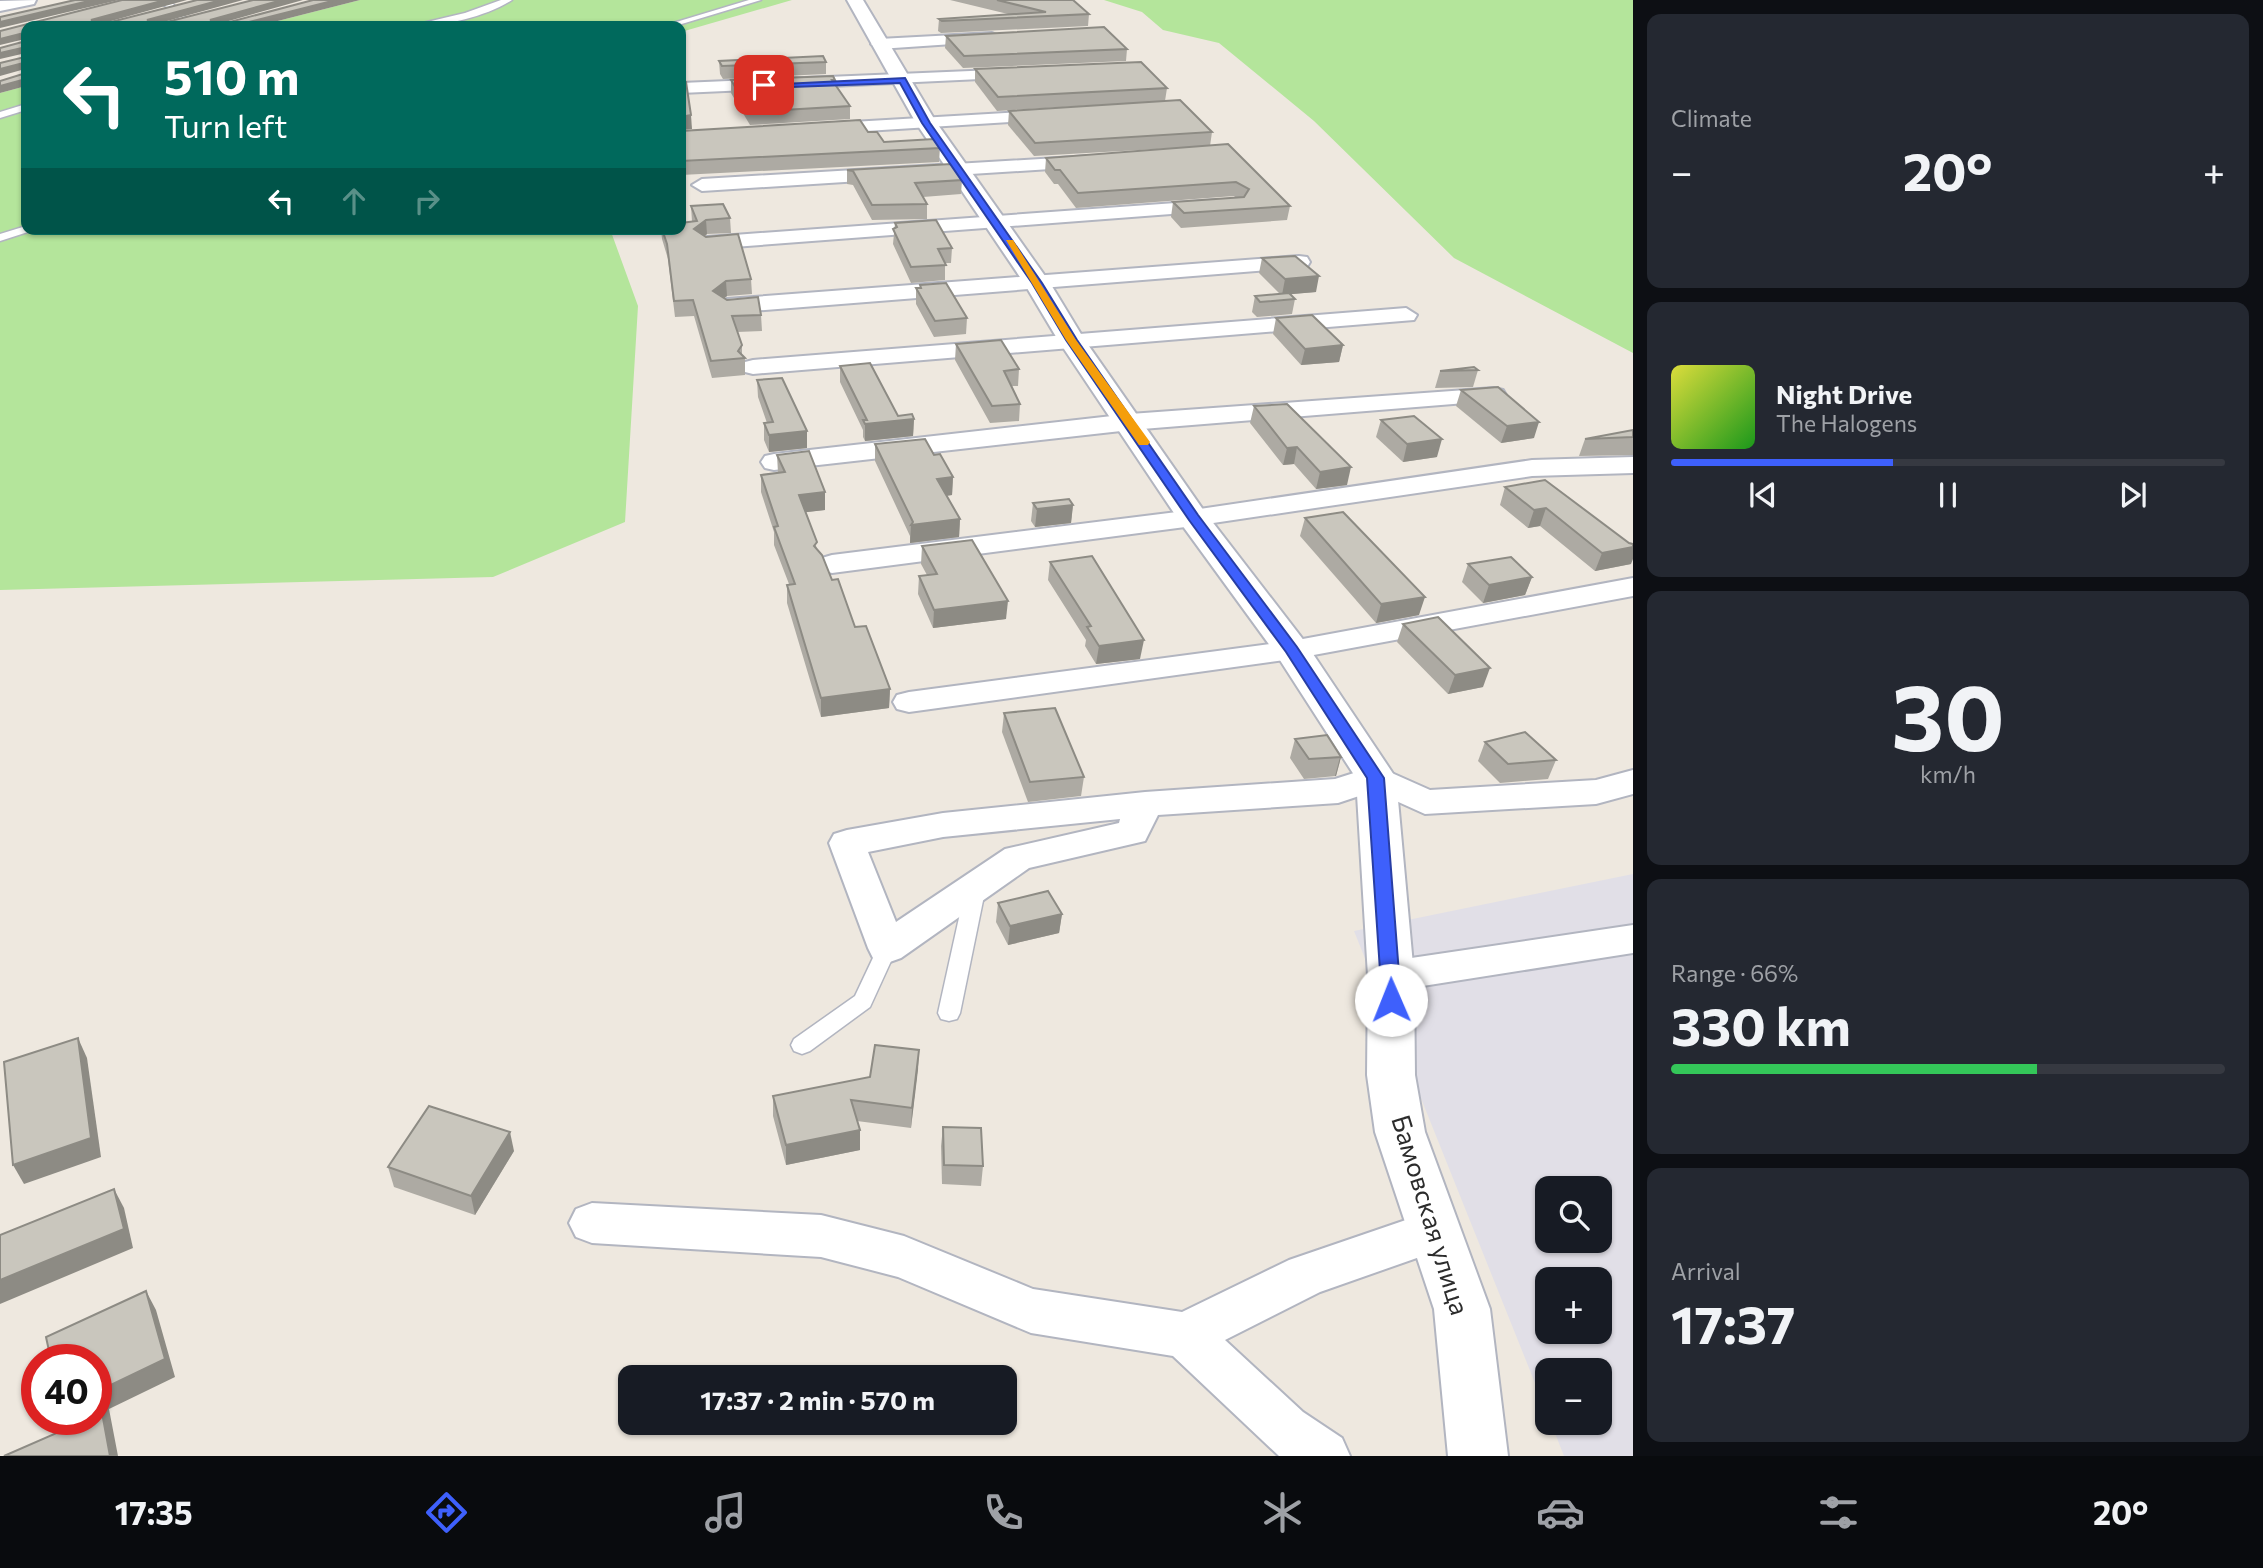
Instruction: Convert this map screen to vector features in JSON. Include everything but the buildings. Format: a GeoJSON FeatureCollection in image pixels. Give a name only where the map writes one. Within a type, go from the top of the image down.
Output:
{"type":"FeatureCollection","features":[{"type":"Feature","properties":{"kind":"street"},"geometry":{"type":"LineString","coordinates":[[0,6],[28,0]]}},
{"type":"Feature","properties":{"kind":"street","name":"Бамовская улица"},"geometry":{"type":"LineString","coordinates":[[855,0],[926,123],[996,221],[1071,340],[1130,422],[1193,518],[1292,650],[1376,778],[1391,975],[1391,1075],[1400,1132],[1462,1309],[1476,1416],[1478,1456]]}},
{"type":"Feature","properties":{"kind":"street"},"geometry":{"type":"LineString","coordinates":[[879,44],[1006,37]]}},
{"type":"Feature","properties":{"kind":"street"},"geometry":{"type":"LineString","coordinates":[[686,88],[1038,73]]}},
{"type":"Feature","properties":{"kind":"street"},"geometry":{"type":"LineString","coordinates":[[803,130],[1074,114]]}},
{"type":"Feature","properties":{"kind":"street"},"geometry":{"type":"LineString","coordinates":[[702,185],[1108,160]]}},
{"type":"Feature","properties":{"kind":"street"},"geometry":{"type":"LineString","coordinates":[[707,243],[1234,205]]}},
{"type":"Feature","properties":{"kind":"street"},"geometry":{"type":"LineString","coordinates":[[727,306],[1299,262]]}},
{"type":"Feature","properties":{"kind":"street"},"geometry":{"type":"LineString","coordinates":[[753,367],[1406,315]]}},
{"type":"Feature","properties":{"kind":"street"},"geometry":{"type":"LineString","coordinates":[[774,462],[1130,422],[1494,395]]}},
{"type":"Feature","properties":{"kind":"street"},"geometry":{"type":"LineString","coordinates":[[832,564],[1193,518],[1532,468],[1633,465]]}},
{"type":"Feature","properties":{"kind":"street"},"geometry":{"type":"LineString","coordinates":[[1532,468],[1562,494]]}},
{"type":"Feature","properties":{"kind":"street"},"geometry":{"type":"LineString","coordinates":[[909,702],[1292,650],[1633,587]]}},
{"type":"Feature","properties":{"kind":"street"},"geometry":{"type":"LineString","coordinates":[[1144,804],[1132,832],[1018,858],[887,948],[847,843],[943,825],[1144,804],[1338,791],[1376,778],[1425,802],[1596,792],[1633,782]]}},
{"type":"Feature","properties":{"kind":"street"},"geometry":{"type":"LineString","coordinates":[[1391,975],[1633,939]]}},
{"type":"Feature","properties":{"kind":"street"},"geometry":{"type":"LineString","coordinates":[[592,1223],[821,1236],[904,1257],[1031,1311],[1185,1335],[1285,1430],[1324,1456]]}},
{"type":"Feature","properties":{"kind":"street"},"geometry":{"type":"LineString","coordinates":[[1185,1335],[1306,1275],[1435,1231]]}},
{"type":"Feature","properties":{"kind":"lane"},"geometry":{"type":"LineString","coordinates":[[157,0],[176,8]]}},
{"type":"Feature","properties":{"kind":"lane"},"geometry":{"type":"LineString","coordinates":[[438,21],[467,15],[508,0]]}},
{"type":"Feature","properties":{"kind":"lane"},"geometry":{"type":"LineString","coordinates":[[684,21],[757,0]]}},
{"type":"Feature","properties":{"kind":"lane"},"geometry":{"type":"LineString","coordinates":[[163,11],[187,5]]}},
{"type":"Feature","properties":{"kind":"lane"},"geometry":{"type":"LineString","coordinates":[[176,8],[178,21],[196,16]]}},
{"type":"Feature","properties":{"kind":"lane"},"geometry":{"type":"LineString","coordinates":[[0,115],[21,109]]}},
{"type":"Feature","properties":{"kind":"lane"},"geometry":{"type":"LineString","coordinates":[[0,238],[21,231]]}},
{"type":"Feature","properties":{"kind":"lane"},"geometry":{"type":"LineString","coordinates":[[949,1013],[976,886]]}},
{"type":"Feature","properties":{"kind":"lane"},"geometry":{"type":"LineString","coordinates":[[802,1045],[863,1001],[887,948]]}},
{"type":"Feature","properties":{"kind":"shaded area"},"geometry":{"type":"Polygon","coordinates":[[[1633,874],[1633,1456],[1564,1456],[1556,1435],[1612,1435],[1612,1358],[1535,1358],[1535,1383],[1354,931],[1633,874]]]}},
{"type":"Feature","properties":{"kind":"green space"},"geometry":{"type":"Polygon","coordinates":[[[360,0],[792,0],[686,31],[686,21],[278,21],[360,0]]]}},
{"type":"Feature","properties":{"kind":"green space"},"geometry":{"type":"Polygon","coordinates":[[[1104,0],[1633,0],[1633,353],[1454,258],[1314,121],[1219,43],[1163,30],[1142,12],[1104,0]]]}},
{"type":"Feature","properties":{"kind":"green space"},"geometry":{"type":"Polygon","coordinates":[[[21,87],[21,235],[612,235],[638,306],[625,522],[493,577],[0,590],[0,93],[21,87]]]}},
{"type":"Feature","properties":{"kind":"slow traffic"},"geometry":{"type":"LineString","coordinates":[[1010,242],[1071,340],[1144,442]]}},
{"type":"Feature","properties":{"kind":"route"},"geometry":{"type":"LineString","coordinates":[[764,85],[902,80],[926,123],[961,169],[1037,283],[1071,340],[1130,422],[1193,518],[1292,650],[1376,778],[1390,950],[1391,1000]]}}]}
